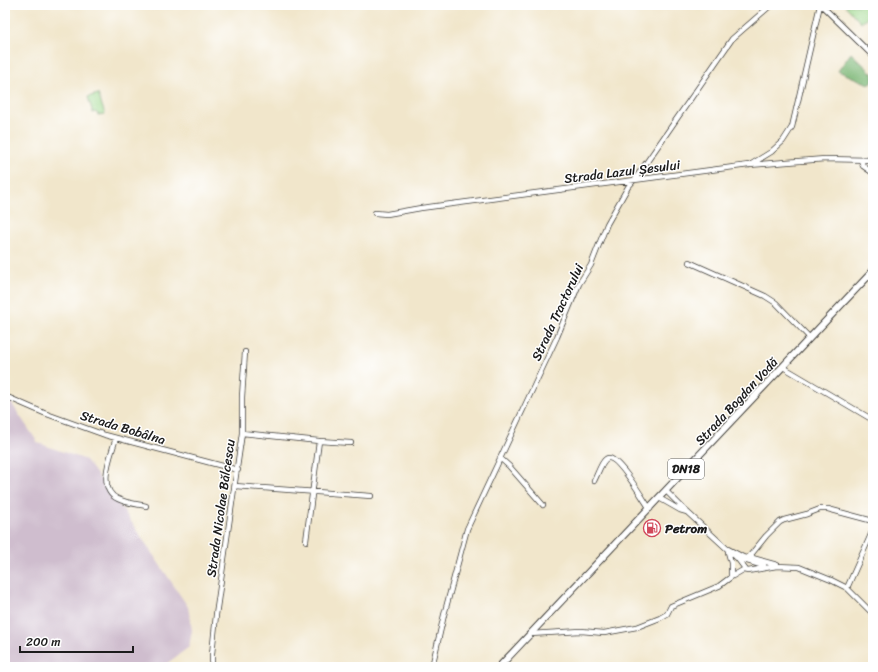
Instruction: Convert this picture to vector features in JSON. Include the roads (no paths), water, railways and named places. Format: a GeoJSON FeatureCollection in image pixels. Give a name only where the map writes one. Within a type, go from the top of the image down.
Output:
{"type":"FeatureCollection","features":[{"type":"Feature","properties":{"kind":"main road","name":"Strada Bogdan Vodă"},"geometry":{"type":"LineString","coordinates":[[499,667],[873,272]]}},
{"type":"Feature","properties":{"kind":"street"},"geometry":{"type":"LineString","coordinates":[[820,5],[873,56]]}},
{"type":"Feature","properties":{"kind":"street"},"geometry":{"type":"LineString","coordinates":[[749,165],[771,152],[783,141],[792,127],[820,5]]}},
{"type":"Feature","properties":{"kind":"street","name":"Strada Tractorului"},"geometry":{"type":"LineString","coordinates":[[432,667],[467,529],[557,337],[579,284],[591,265],[607,224],[628,187],[732,39],[769,6]]}},
{"type":"Feature","properties":{"kind":"street","name":"Strada Lazul Șesului"},"geometry":{"type":"LineString","coordinates":[[375,213],[387,214],[635,179],[711,171],[749,165],[825,159],[873,160]]}},
{"type":"Feature","properties":{"kind":"street"},"geometry":{"type":"LineString","coordinates":[[861,160],[863,166],[873,173]]}},
{"type":"Feature","properties":{"kind":"street"},"geometry":{"type":"LineString","coordinates":[[690,262],[766,296],[776,303],[810,338]]}},
{"type":"Feature","properties":{"kind":"street","name":"Strada Nicolae Bălcescu"},"geometry":{"type":"LineString","coordinates":[[212,667],[216,615],[238,470],[242,433],[242,397],[245,352]]}},
{"type":"Feature","properties":{"kind":"street"},"geometry":{"type":"LineString","coordinates":[[783,367],[873,420]]}},
{"type":"Feature","properties":{"kind":"street","name":"Strada Bobâlna"},"geometry":{"type":"LineString","coordinates":[[5,396],[44,413],[116,438],[238,470]]}},
{"type":"Feature","properties":{"kind":"street"},"geometry":{"type":"LineString","coordinates":[[242,433],[351,443]]}},
{"type":"Feature","properties":{"kind":"street"},"geometry":{"type":"LineString","coordinates":[[116,438],[109,461],[105,482],[113,496],[118,499],[146,506]]}},
{"type":"Feature","properties":{"kind":"street"},"geometry":{"type":"LineString","coordinates":[[306,541],[319,441]]}},
{"type":"Feature","properties":{"kind":"street"},"geometry":{"type":"LineString","coordinates":[[500,458],[509,466],[543,505]]}},
{"type":"Feature","properties":{"kind":"street"},"geometry":{"type":"LineString","coordinates":[[594,482],[604,460],[611,458],[623,470],[650,509]]}},
{"type":"Feature","properties":{"kind":"street"},"geometry":{"type":"LineString","coordinates":[[235,486],[371,496]]}},
{"type":"Feature","properties":{"kind":"street"},"geometry":{"type":"LineString","coordinates":[[666,491],[737,558],[746,570]]}},
{"type":"Feature","properties":{"kind":"street"},"geometry":{"type":"LineString","coordinates":[[659,498],[680,510],[687,512]]}},
{"type":"Feature","properties":{"kind":"street"},"geometry":{"type":"LineString","coordinates":[[748,559],[766,536],[784,520],[820,509],[828,509],[873,520]]}},
{"type":"Feature","properties":{"kind":"street"},"geometry":{"type":"LineString","coordinates":[[847,588],[873,530]]}},
{"type":"Feature","properties":{"kind":"street"},"geometry":{"type":"LineString","coordinates":[[726,548],[762,566],[799,567],[831,580],[847,588],[873,614]]}},
{"type":"Feature","properties":{"kind":"street"},"geometry":{"type":"LineString","coordinates":[[726,548],[730,556],[731,577]]}},
{"type":"Feature","properties":{"kind":"street"},"geometry":{"type":"LineString","coordinates":[[737,558],[755,559],[777,566]]}},
{"type":"Feature","properties":{"kind":"street"},"geometry":{"type":"LineString","coordinates":[[530,634],[576,631],[604,634],[637,627],[660,618],[667,614],[672,606],[719,586],[731,577],[746,570],[748,571],[777,566]]}},
{"type":"Feature","properties":{"kind":"place","name":"Petrom"},"geometry":{"type":"Point","coordinates":[652,528]}}]}
